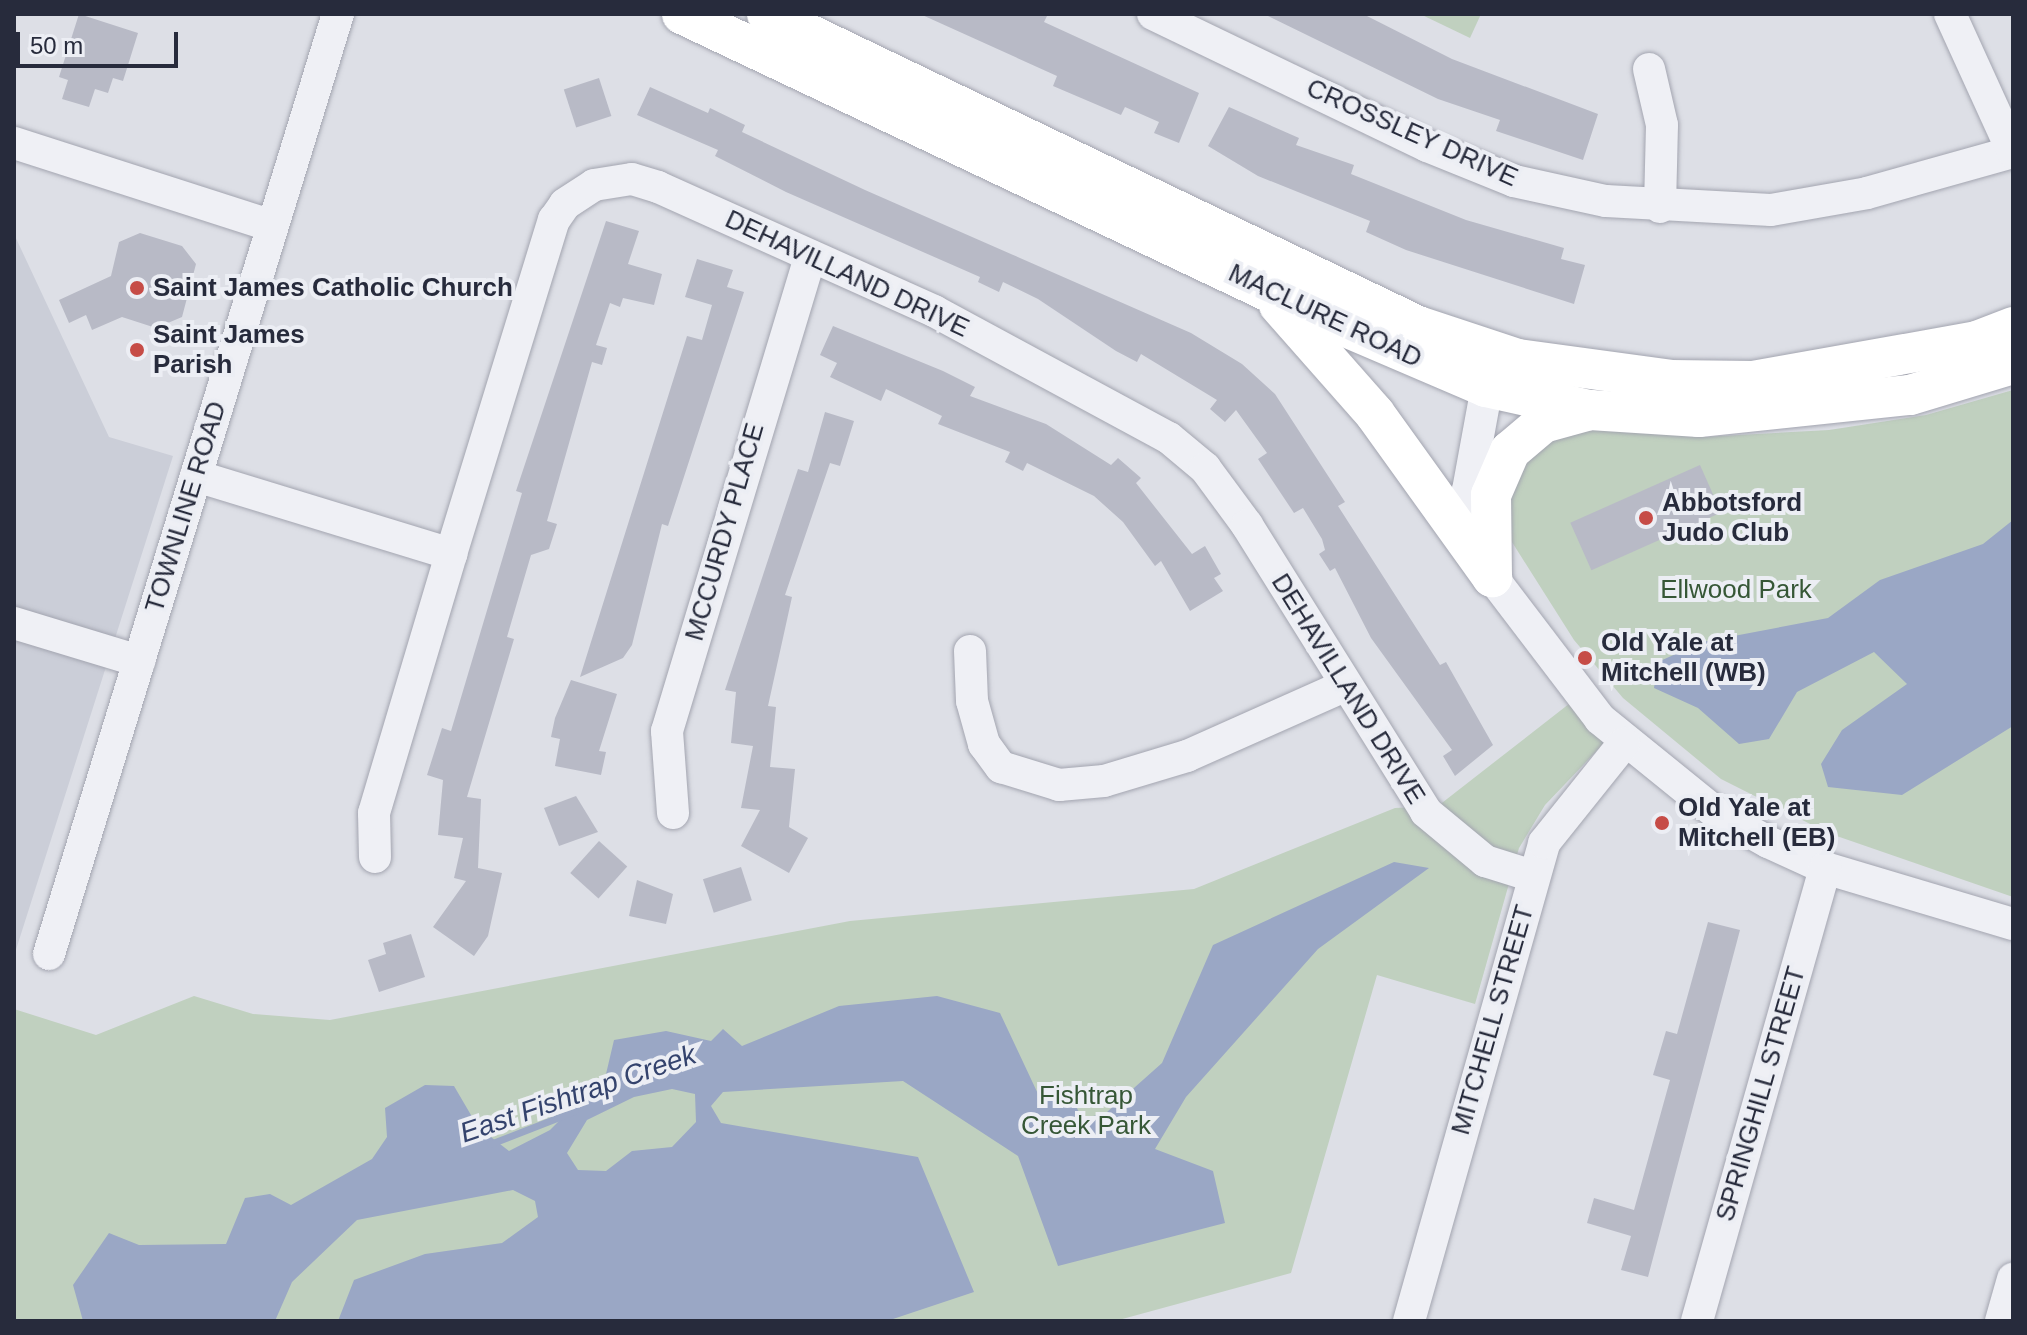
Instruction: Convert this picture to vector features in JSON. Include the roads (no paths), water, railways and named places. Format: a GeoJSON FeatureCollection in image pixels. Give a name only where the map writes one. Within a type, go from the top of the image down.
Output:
{"type":"FeatureCollection","features":[{"type":"Feature","properties":{"kind":"main road","name":"MACLURE ROAD"},"geometry":{"type":"LineString","coordinates":[[682,14],[1266,290],[1490,370],[1590,410],[1699,417],[1829,408],[1910,395],[2013,364]]}},
{"type":"Feature","properties":{"kind":"main road","name":"MACLURE ROAD"},"geometry":{"type":"LineString","coordinates":[[767,14],[1418,326],[1490,370],[1671,380],[1753,381],[1977,341],[2013,327]]}},
{"type":"Feature","properties":{"kind":"main road"},"geometry":{"type":"LineString","coordinates":[[1266,290],[1375,414],[1492,577]]}},
{"type":"Feature","properties":{"kind":"main road"},"geometry":{"type":"LineString","coordinates":[[1492,577],[1491,495],[1503,462],[1543,423],[1590,410]]}},
{"type":"Feature","properties":{"kind":"street","name":"TOWNLINE ROAD"},"geometry":{"type":"LineString","coordinates":[[49,954],[338,14]]}},
{"type":"Feature","properties":{"kind":"street","name":"CROSSLEY DRIVE"},"geometry":{"type":"LineString","coordinates":[[1153,14],[1427,146],[1514,181],[1660,207],[1771,210],[1867,193],[2013,152]]}},
{"type":"Feature","properties":{"kind":"street"},"geometry":{"type":"LineString","coordinates":[[1950,14],[2013,152]]}},
{"type":"Feature","properties":{"kind":"street"},"geometry":{"type":"LineString","coordinates":[[1649,69],[1662,125],[1660,207]]}},
{"type":"Feature","properties":{"kind":"street"},"geometry":{"type":"LineString","coordinates":[[14,143],[272,226]]}},
{"type":"Feature","properties":{"kind":"street","name":"DEHAVILLAND DRIVE"},"geometry":{"type":"LineString","coordinates":[[375,857],[374,813],[547,236],[565,204],[594,185],[632,179],[948,318],[1169,438],[1205,468],[1247,525],[1342,687],[1426,812],[1485,861],[1533,876]]}},
{"type":"Feature","properties":{"kind":"street","name":"MCCURDY PLACE"},"geometry":{"type":"LineString","coordinates":[[673,813],[667,731],[810,256]]}},
{"type":"Feature","properties":{"kind":"street"},"geometry":{"type":"LineString","coordinates":[[1490,370],[1468,490],[1492,577],[1535,639],[1624,743],[1716,813],[1825,868],[2013,924]]}},
{"type":"Feature","properties":{"kind":"street"},"geometry":{"type":"LineString","coordinates":[[196,476],[451,554]]}},
{"type":"Feature","properties":{"kind":"street"},"geometry":{"type":"LineString","coordinates":[[14,623],[139,661]]}},
{"type":"Feature","properties":{"kind":"street"},"geometry":{"type":"LineString","coordinates":[[970,651],[972,701],[984,744],[1001,767],[1059,785],[1104,781],[1187,756],[1342,687]]}},
{"type":"Feature","properties":{"kind":"street","name":"MITCHELL STREET"},"geometry":{"type":"LineString","coordinates":[[1409,1321],[1533,876],[1561,815],[1624,743]]}},
{"type":"Feature","properties":{"kind":"street","name":"SPRINGHILL STREET"},"geometry":{"type":"LineString","coordinates":[[1697,1321],[1825,868]]}},
{"type":"Feature","properties":{"kind":"street"},"geometry":{"type":"LineString","coordinates":[[2001,1321],[2013,1279]]}},
{"type":"Feature","properties":{"kind":"water"},"geometry":{"type":"Polygon","coordinates":[[[2013,520],[2013,726],[1902,795],[1828,787],[1821,764],[1842,730],[1907,684],[1874,652],[1797,692],[1769,739],[1739,744],[1698,708],[1654,688],[1658,662],[1702,642],[1828,618],[1880,580],[1983,544],[2013,520]]]}},
{"type":"Feature","properties":{"kind":"water"},"geometry":{"type":"Polygon","coordinates":[[[1394,862],[1429,868],[1318,949],[1186,1097],[1155,1149],[1213,1171],[1225,1223],[1058,1266],[1018,1156],[903,1081],[723,1092],[711,1106],[721,1123],[918,1157],[974,1292],[887,1321],[338,1321],[354,1280],[425,1254],[502,1243],[538,1217],[535,1201],[513,1190],[357,1220],[292,1282],[275,1321],[83,1321],[73,1285],[109,1233],[139,1245],[226,1244],[245,1198],[270,1194],[291,1205],[372,1159],[387,1137],[385,1108],[425,1085],[454,1086],[478,1127],[509,1151],[550,1130],[606,1074],[614,1040],[666,1031],[711,1041],[723,1029],[742,1046],[839,1006],[937,996],[1000,1013],[1039,1096],[1070,1096],[1083,1119],[1107,1112],[1162,1063],[1213,945],[1394,862]],[[672,1089],[634,1097],[587,1120],[567,1153],[578,1170],[606,1171],[632,1151],[672,1147],[696,1122],[695,1094],[672,1089]]]}},
{"type":"Feature","properties":{"kind":"waterway","name":"East Fishtrap Creek"},"geometry":{"type":"LineString","coordinates":[[490,1144],[575,1111]]}},
{"type":"Feature","properties":{"kind":"place","name":"Saint James Catholic Church"},"geometry":{"type":"Point","coordinates":[137,288]}},
{"type":"Feature","properties":{"kind":"place","name":"Saint James Parish"},"geometry":{"type":"Point","coordinates":[137,350]}},
{"type":"Feature","properties":{"kind":"place","name":"Abbotsford Judo Club"},"geometry":{"type":"Point","coordinates":[1646,518]}},
{"type":"Feature","properties":{"kind":"place","name":"Old Yale at Mitchell (WB)"},"geometry":{"type":"Point","coordinates":[1585,658]}},
{"type":"Feature","properties":{"kind":"place","name":"Old Yale at Mitchell (EB)"},"geometry":{"type":"Point","coordinates":[1662,823]}},
{"type":"Feature","properties":{"kind":"park label","name":"Ellwood Park"},"geometry":{"type":"Point","coordinates":[1736,590]}},
{"type":"Feature","properties":{"kind":"park label","name":"Fishtrap Creek Park"},"geometry":{"type":"Point","coordinates":[1086,1111]}}]}
